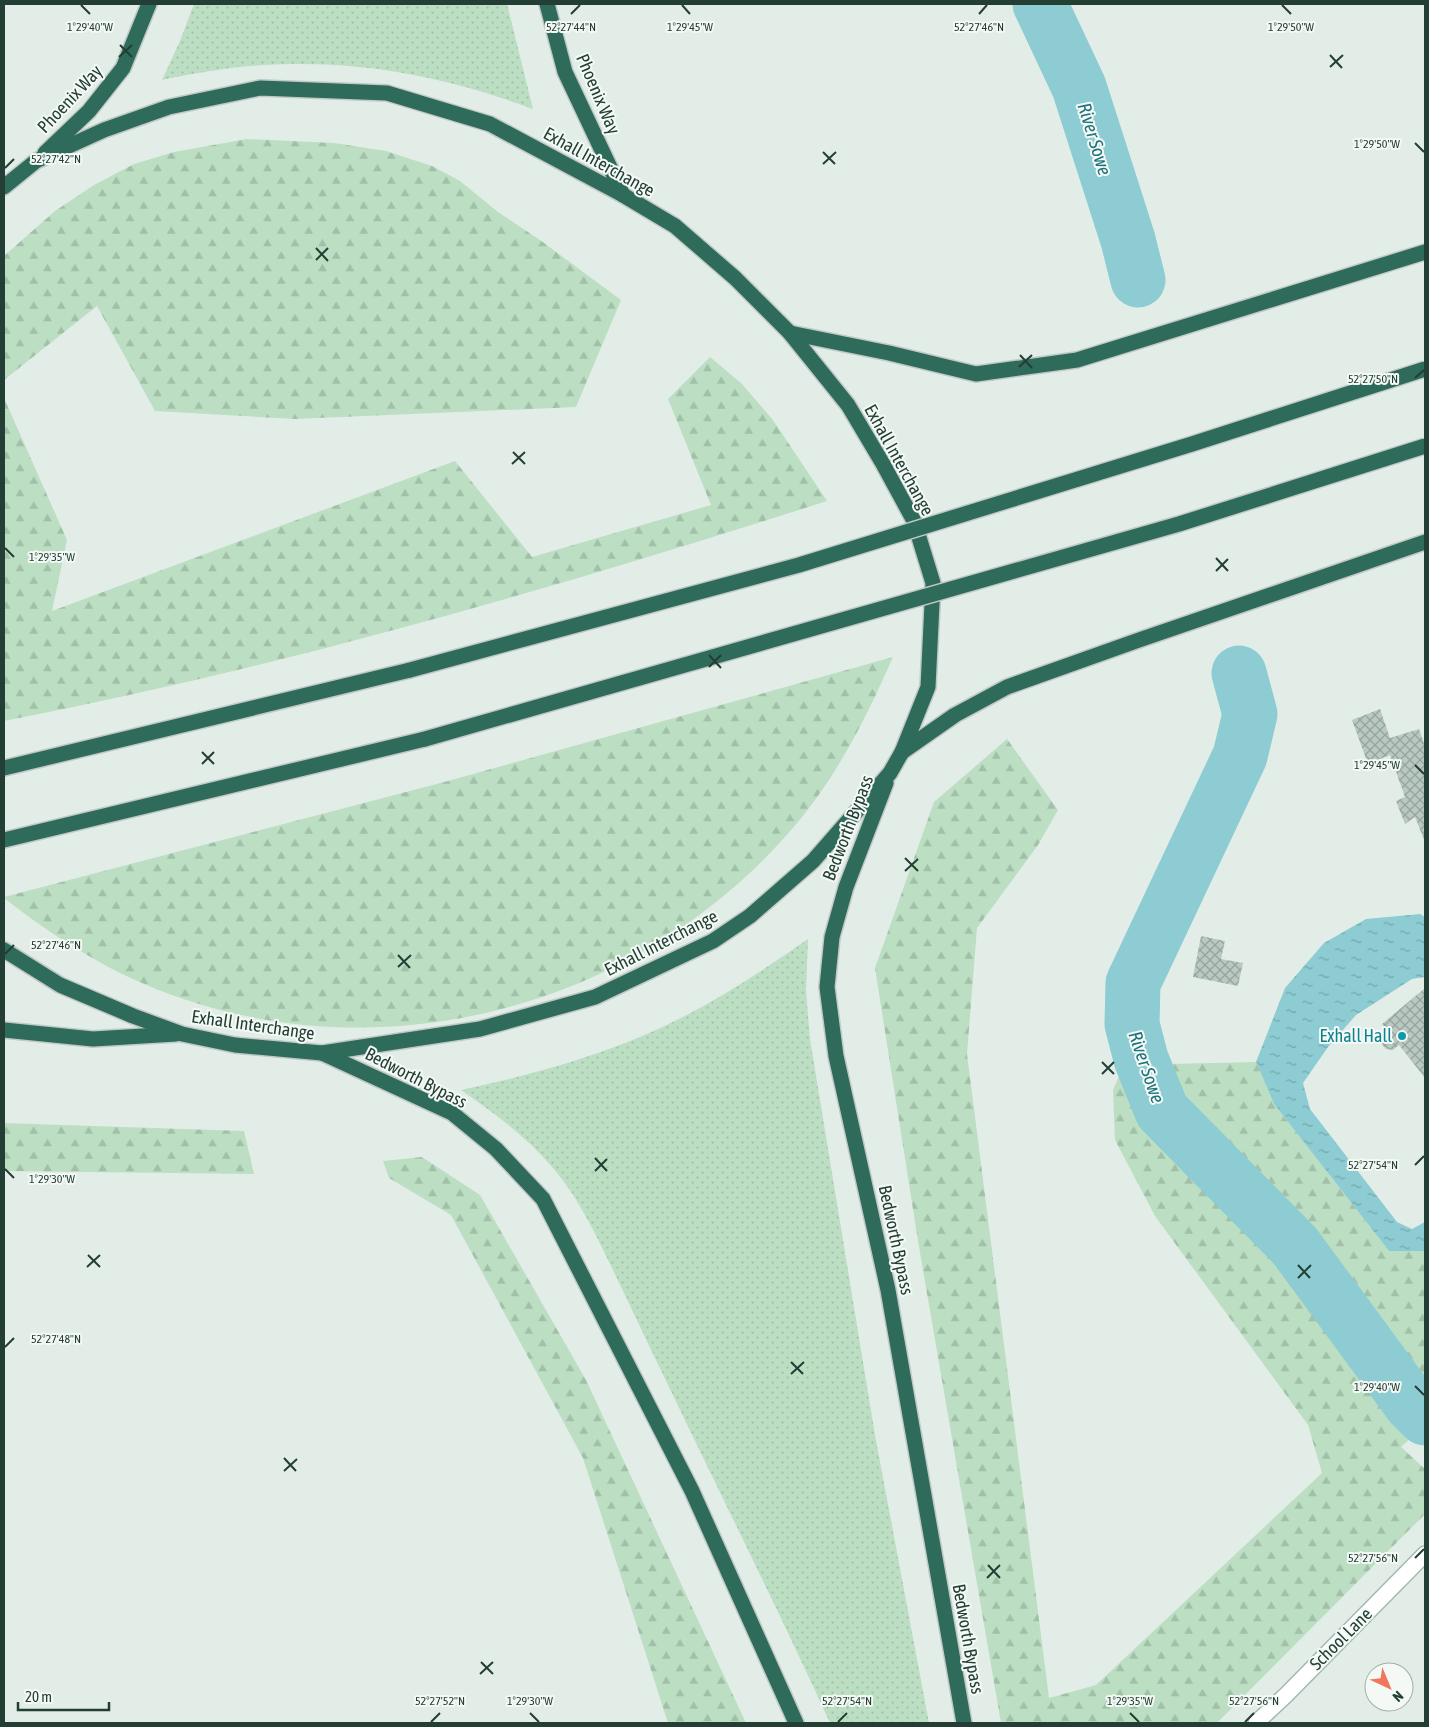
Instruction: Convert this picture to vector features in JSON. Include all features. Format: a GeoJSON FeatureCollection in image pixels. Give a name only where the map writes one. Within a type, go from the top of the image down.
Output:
{"type":"FeatureCollection","features":[{"type":"Feature","properties":{"kind":"highway","name":"Phoenix Way"},"geometry":{"type":"LineString","coordinates":[[36,162],[89,111],[123,68],[149,4]]}},
{"type":"Feature","properties":{"kind":"highway","name":"Phoenix Way"},"geometry":{"type":"LineString","coordinates":[[547,4],[565,72],[623,195]]}},
{"type":"Feature","properties":{"kind":"highway","name":"Exhall Interchange"},"geometry":{"type":"LineString","coordinates":[[4,187],[36,162],[104,130],[169,107],[260,88],[387,93],[490,124],[623,195],[675,226],[735,278],[790,333],[848,405],[883,464],[914,521],[933,583],[928,687],[902,752],[890,772],[813,861],[750,916],[713,941],[595,997],[480,1029],[322,1053],[235,1045],[182,1034],[133,1016],[60,985],[4,950]]}},
{"type":"Feature","properties":{"kind":"highway"},"geometry":{"type":"LineString","coordinates":[[790,333],[889,353],[976,374],[1077,360],[1425,252]]}},
{"type":"Feature","properties":{"kind":"highway"},"geometry":{"type":"LineString","coordinates":[[4,768],[410,670],[799,565],[1192,444],[1425,369]]}},
{"type":"Feature","properties":{"kind":"highway"},"geometry":{"type":"LineString","coordinates":[[4,840],[425,739],[1179,524],[1425,446]]}},
{"type":"Feature","properties":{"kind":"highway"},"geometry":{"type":"LineString","coordinates":[[902,752],[955,715],[1007,687],[1425,542]]}},
{"type":"Feature","properties":{"kind":"highway","name":"Bedworth Bypass"},"geometry":{"type":"LineString","coordinates":[[890,772],[846,887],[832,937],[828,987],[836,1056],[888,1290],[964,1723]]}},
{"type":"Feature","properties":{"kind":"highway"},"geometry":{"type":"LineString","coordinates":[[4,1030],[93,1038],[182,1034]]}},
{"type":"Feature","properties":{"kind":"highway","name":"Bedworth Bypass"},"geometry":{"type":"LineString","coordinates":[[322,1053],[452,1113],[496,1149],[543,1199],[692,1491],[796,1723]]}},
{"type":"Feature","properties":{"kind":"street","name":"School Lane"},"geometry":{"type":"LineString","coordinates":[[1256,1723],[1286,1696],[1425,1554]]}},
{"type":"Feature","properties":{"kind":"green space"},"geometry":{"type":"Polygon","coordinates":[[[194,4],[507,4],[533,109],[500,97],[434,79],[368,68],[334,65],[251,66],[162,80],[194,4]]]}},
{"type":"Feature","properties":{"kind":"green space"},"geometry":{"type":"Polygon","coordinates":[[[247,139],[334,143],[386,151],[432,166],[460,181],[498,212],[540,240],[621,300],[576,407],[295,419],[155,411],[97,306],[4,380],[4,256],[55,211],[94,185],[134,164],[174,152],[247,139]]]}},
{"type":"Feature","properties":{"kind":"green space"},"geometry":{"type":"Polygon","coordinates":[[[710,357],[741,383],[773,420],[827,501],[521,595],[316,651],[108,700],[4,721],[4,398],[67,540],[52,611],[455,461],[532,557],[711,505],[668,399],[710,357]]]}},
{"type":"Feature","properties":{"kind":"green space"},"geometry":{"type":"Polygon","coordinates":[[[893,657],[861,725],[823,789],[792,829],[725,894],[650,947],[568,987],[481,1014],[391,1027],[300,1024],[210,1007],[122,974],[106,966],[61,939],[4,898],[448,781],[893,657]]]}},
{"type":"Feature","properties":{"kind":"green space"},"geometry":{"type":"Polygon","coordinates":[[[1007,739],[1058,810],[1038,845],[977,928],[967,1054],[1049,1698],[1096,1685],[1322,1473],[1308,1425],[1155,1216],[1115,1140],[1113,1090],[1124,1065],[1256,1062],[1274,1104],[1389,1251],[1425,1251],[1425,1425],[1401,1447],[1425,1469],[1425,1514],[1217,1723],[1001,1723],[918,1241],[875,968],[934,802],[1007,739]]]}},
{"type":"Feature","properties":{"kind":"green space"},"geometry":{"type":"Polygon","coordinates":[[[808,939],[806,991],[810,1039],[875,1435],[929,1723],[830,1723],[584,1213],[562,1179],[532,1146],[498,1117],[461,1090],[552,1068],[640,1037],[706,1005],[808,939]]]}},
{"type":"Feature","properties":{"kind":"green space"},"geometry":{"type":"Polygon","coordinates":[[[4,1123],[244,1131],[254,1174],[4,1171],[4,1123]]]}},
{"type":"Feature","properties":{"kind":"green space"},"geometry":{"type":"Polygon","coordinates":[[[422,1157],[480,1195],[586,1380],[746,1723],[668,1723],[583,1458],[451,1215],[389,1178],[383,1161],[422,1157]]]}},
{"type":"Feature","properties":{"kind":"water"},"geometry":{"type":"Polygon","coordinates":[[[1420,914],[1425,917],[1425,977],[1412,979],[1356,1015],[1328,1047],[1303,1083],[1310,1109],[1397,1222],[1412,1229],[1425,1222],[1425,1251],[1389,1251],[1274,1104],[1256,1062],[1285,988],[1324,943],[1366,919],[1420,914]]]}},
{"type":"Feature","properties":{"kind":"building"},"geometry":{"type":"Polygon","coordinates":[[[1380,709],[1390,738],[1419,729],[1425,746],[1425,842],[1415,817],[1405,824],[1396,801],[1405,797],[1390,755],[1368,764],[1352,720],[1380,709]]]}},
{"type":"Feature","properties":{"kind":"building"},"geometry":{"type":"Polygon","coordinates":[[[1201,936],[1225,941],[1221,959],[1243,963],[1238,986],[1193,977],[1201,936]]]}},
{"type":"Feature","properties":{"kind":"building","name":"Exhall Hall"},"geometry":{"type":"Polygon","coordinates":[[[1425,988],[1425,1078],[1399,1045],[1393,1050],[1386,1049],[1377,1039],[1385,1028],[1382,1024],[1425,988]]]}},
{"type":"Feature","properties":{"kind":"waterway","name":"River Sowe"},"geometry":{"type":"LineString","coordinates":[[1040,4],[1079,87],[1128,240],[1138,280]]}},
{"type":"Feature","properties":{"kind":"waterway","name":"River Sowe"},"geometry":{"type":"LineString","coordinates":[[1239,673],[1250,714],[1240,756],[1133,983],[1132,1024],[1141,1059],[1162,1111],[1295,1246],[1411,1404],[1425,1418]]}},
{"type":"Feature","properties":{"kind":"place","name":"Exhall Hall"},"geometry":{"type":"Point","coordinates":[1402,1036]}}]}
